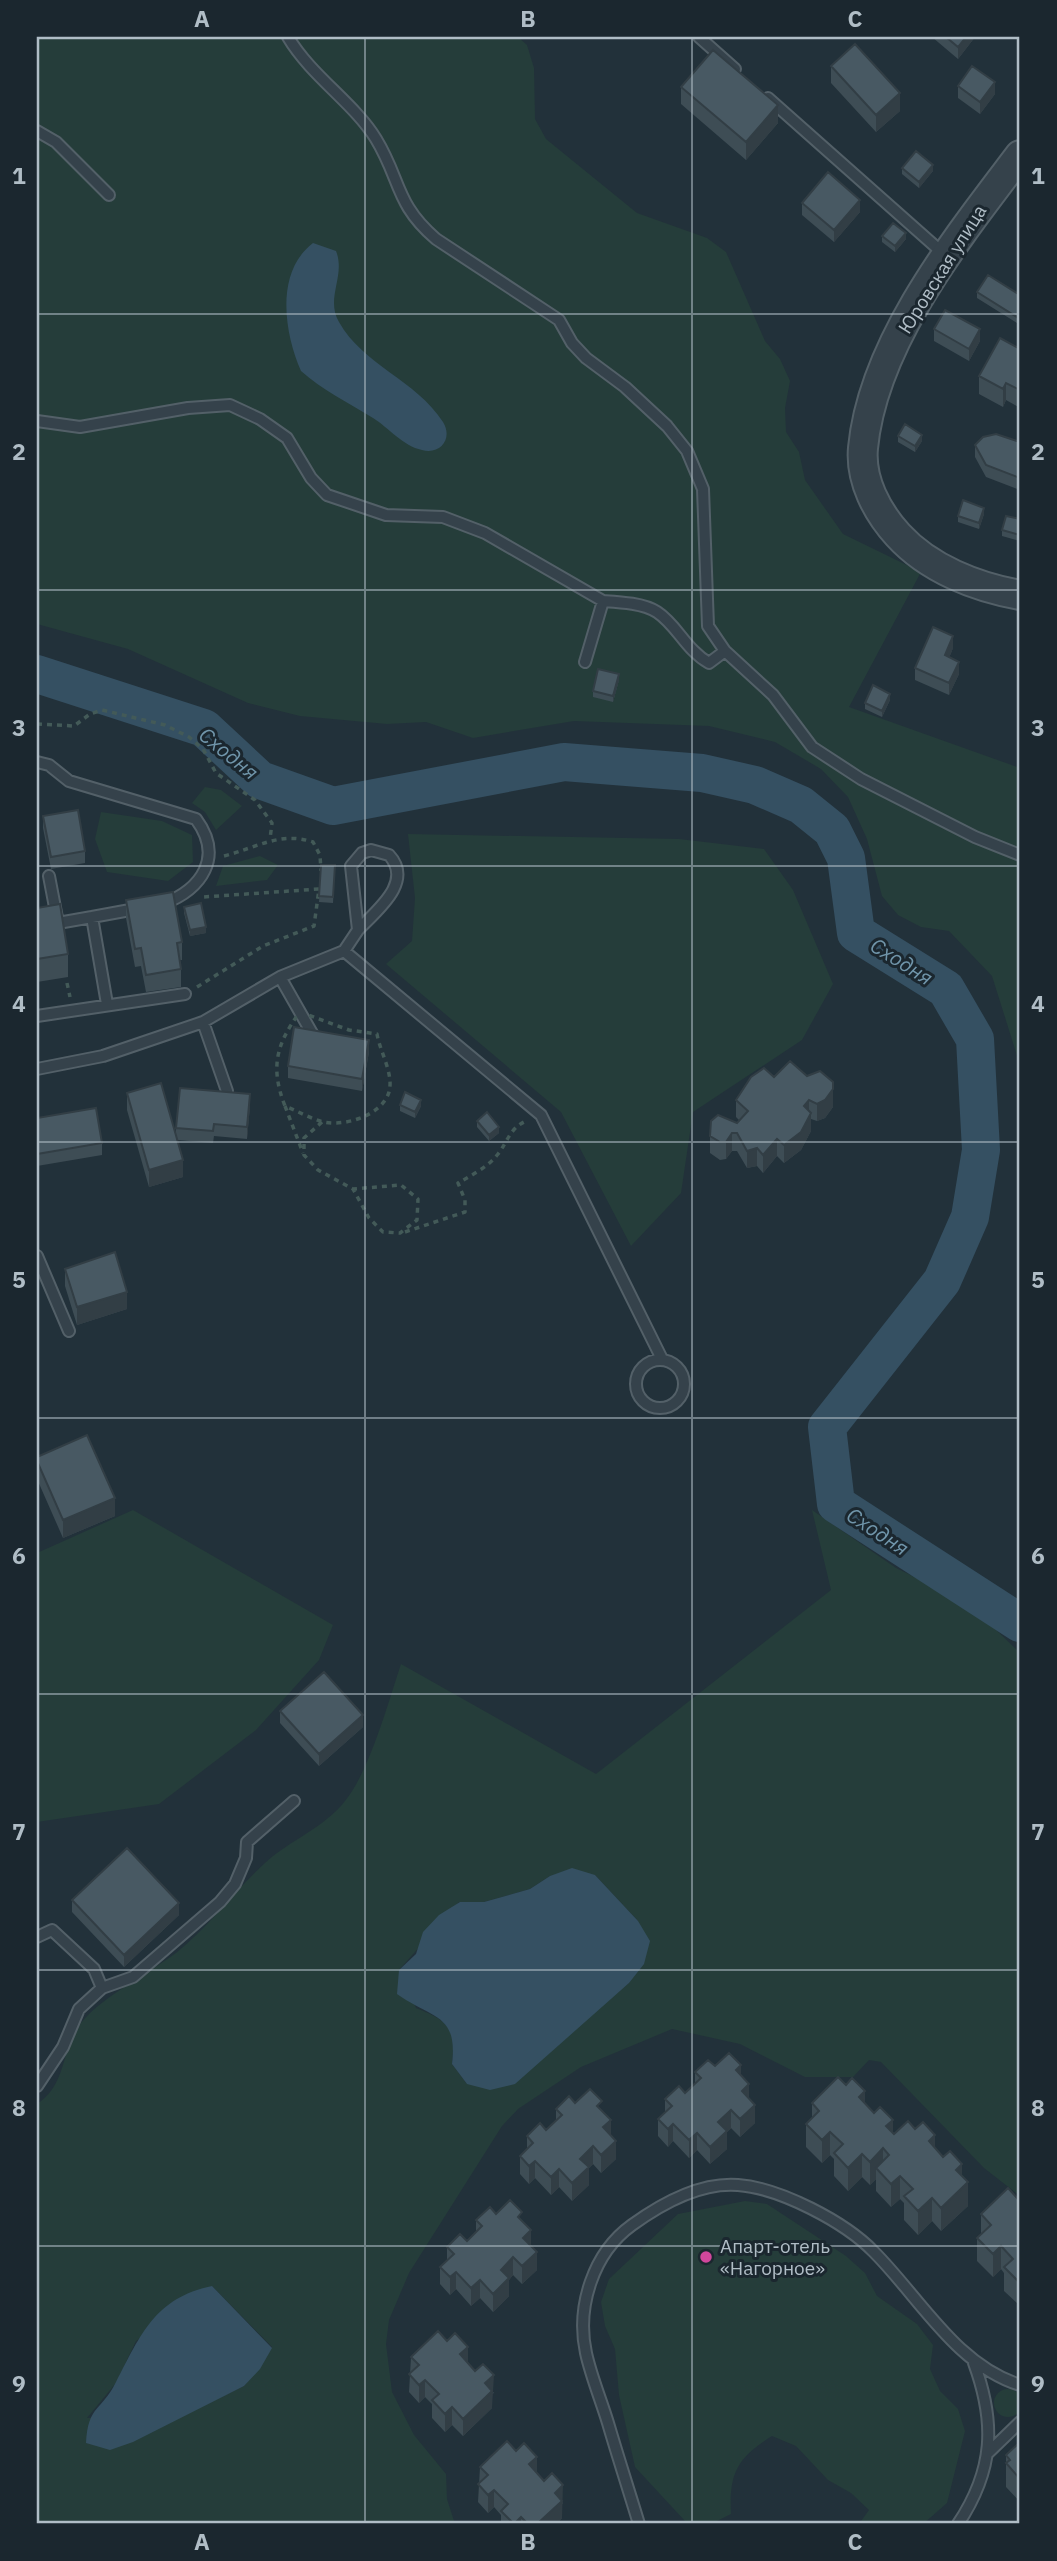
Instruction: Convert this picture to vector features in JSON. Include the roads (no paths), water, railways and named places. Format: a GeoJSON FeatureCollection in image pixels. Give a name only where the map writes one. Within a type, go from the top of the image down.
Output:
{"type":"FeatureCollection","features":[{"type":"Feature","properties":{"kind":"street","name":"Юровская улица"},"geometry":{"type":"LineString","coordinates":[[1013,594],[961,579],[926,559],[905,542],[874,504],[866,477],[863,450],[887,360],[916,304],[1020,155]]}},
{"type":"Feature","properties":{"kind":"lane"},"geometry":{"type":"LineString","coordinates":[[288,37],[309,65],[375,137],[407,211],[419,225],[559,320],[572,344],[667,426],[687,451],[703,489],[708,626],[725,651],[774,695],[812,747],[861,779],[975,837],[1020,855]]}},
{"type":"Feature","properties":{"kind":"lane"},"geometry":{"type":"LineString","coordinates":[[699,37],[741,74]]}},
{"type":"Feature","properties":{"kind":"lane"},"geometry":{"type":"LineString","coordinates":[[761,92],[947,257]]}},
{"type":"Feature","properties":{"kind":"lane"},"geometry":{"type":"LineString","coordinates":[[37,131],[56,142],[109,195]]}},
{"type":"Feature","properties":{"kind":"lane"},"geometry":{"type":"LineString","coordinates":[[37,421],[80,427],[188,408],[230,405],[260,419],[287,438],[311,478],[327,495],[386,516],[443,517],[485,533],[603,601],[622,602],[657,612],[693,653],[709,663],[725,651]]}},
{"type":"Feature","properties":{"kind":"lane"},"geometry":{"type":"LineString","coordinates":[[585,662],[603,601]]}},
{"type":"Feature","properties":{"kind":"lane"},"geometry":{"type":"LineString","coordinates":[[37,762],[49,765],[69,781],[196,819],[205,831],[209,860],[196,888],[165,904],[58,923],[49,876]]}},
{"type":"Feature","properties":{"kind":"lane"},"geometry":{"type":"LineString","coordinates":[[37,1069],[103,1056],[203,1022],[279,978],[344,951],[358,930],[386,900],[398,879],[395,862],[380,850],[362,853],[351,866],[358,930]]}},
{"type":"Feature","properties":{"kind":"lane"},"geometry":{"type":"LineString","coordinates":[[92,917],[107,1004]]}},
{"type":"Feature","properties":{"kind":"lane"},"geometry":{"type":"LineString","coordinates":[[344,951],[541,1115],[661,1357],[675,1365],[684,1380],[680,1399],[662,1409],[642,1401],[636,1385],[642,1369],[661,1357]]}},
{"type":"Feature","properties":{"kind":"lane"},"geometry":{"type":"LineString","coordinates":[[279,978],[317,1043]]}},
{"type":"Feature","properties":{"kind":"lane"},"geometry":{"type":"LineString","coordinates":[[37,1016],[185,994]]}},
{"type":"Feature","properties":{"kind":"lane"},"geometry":{"type":"LineString","coordinates":[[203,1022],[227,1091]]}},
{"type":"Feature","properties":{"kind":"lane"},"geometry":{"type":"LineString","coordinates":[[37,1256],[69,1331]]}},
{"type":"Feature","properties":{"kind":"lane"},"geometry":{"type":"LineString","coordinates":[[37,2086],[63,2047],[79,2009],[102,1988],[133,1977],[220,1902],[235,1884],[246,1858],[247,1842],[294,1801]]}},
{"type":"Feature","properties":{"kind":"lane"},"geometry":{"type":"LineString","coordinates":[[37,1937],[52,1930],[94,1969],[102,1988]]}},
{"type":"Feature","properties":{"kind":"lane"},"geometry":{"type":"LineString","coordinates":[[639,2524],[586,2351],[584,2308],[596,2266],[621,2233],[653,2210],[695,2191],[738,2185],[784,2197],[824,2216],[872,2250],[974,2363],[1001,2379],[1020,2385]]}},
{"type":"Feature","properties":{"kind":"lane"},"geometry":{"type":"LineString","coordinates":[[958,2524],[976,2498],[988,2453],[990,2423],[986,2396],[974,2363]]}},
{"type":"Feature","properties":{"kind":"lane"},"geometry":{"type":"LineString","coordinates":[[988,2453],[1020,2422]]}},
{"type":"Feature","properties":{"kind":"water"},"geometry":{"type":"Polygon","coordinates":[[[313,243],[336,251],[339,269],[334,304],[339,322],[362,350],[432,407],[446,428],[446,439],[440,448],[429,451],[409,445],[301,371],[290,339],[286,303],[293,270],[301,255],[313,243]]]}},
{"type":"Feature","properties":{"kind":"water"},"geometry":{"type":"Polygon","coordinates":[[[572,1868],[595,1875],[638,1921],[650,1941],[644,1964],[629,1983],[515,2084],[490,2090],[467,2084],[452,2064],[453,2047],[446,2026],[440,2019],[397,1994],[399,1970],[416,1954],[423,1932],[439,1915],[460,1902],[484,1902],[530,1889],[550,1876],[572,1868]]]}},
{"type":"Feature","properties":{"kind":"water"},"geometry":{"type":"Polygon","coordinates":[[[212,2286],[272,2348],[260,2369],[244,2386],[133,2442],[110,2450],[86,2443],[92,2415],[110,2392],[152,2320],[176,2299],[212,2286]]]}},
{"type":"Feature","properties":{"kind":"waterway","name":"Сходня"},"geometry":{"type":"LineString","coordinates":[[37,674],[204,728],[260,780],[333,806],[564,762],[702,773],[755,785],[801,805],[832,830],[846,858],[856,933],[946,989],[975,1039],[981,1150],[970,1217],[942,1281],[827,1427],[836,1504],[1020,1623]]}},
{"type":"Feature","properties":{"kind":"place","name":"Апарт-отель «Нагорное»"},"geometry":{"type":"Point","coordinates":[706,2257]}}]}
